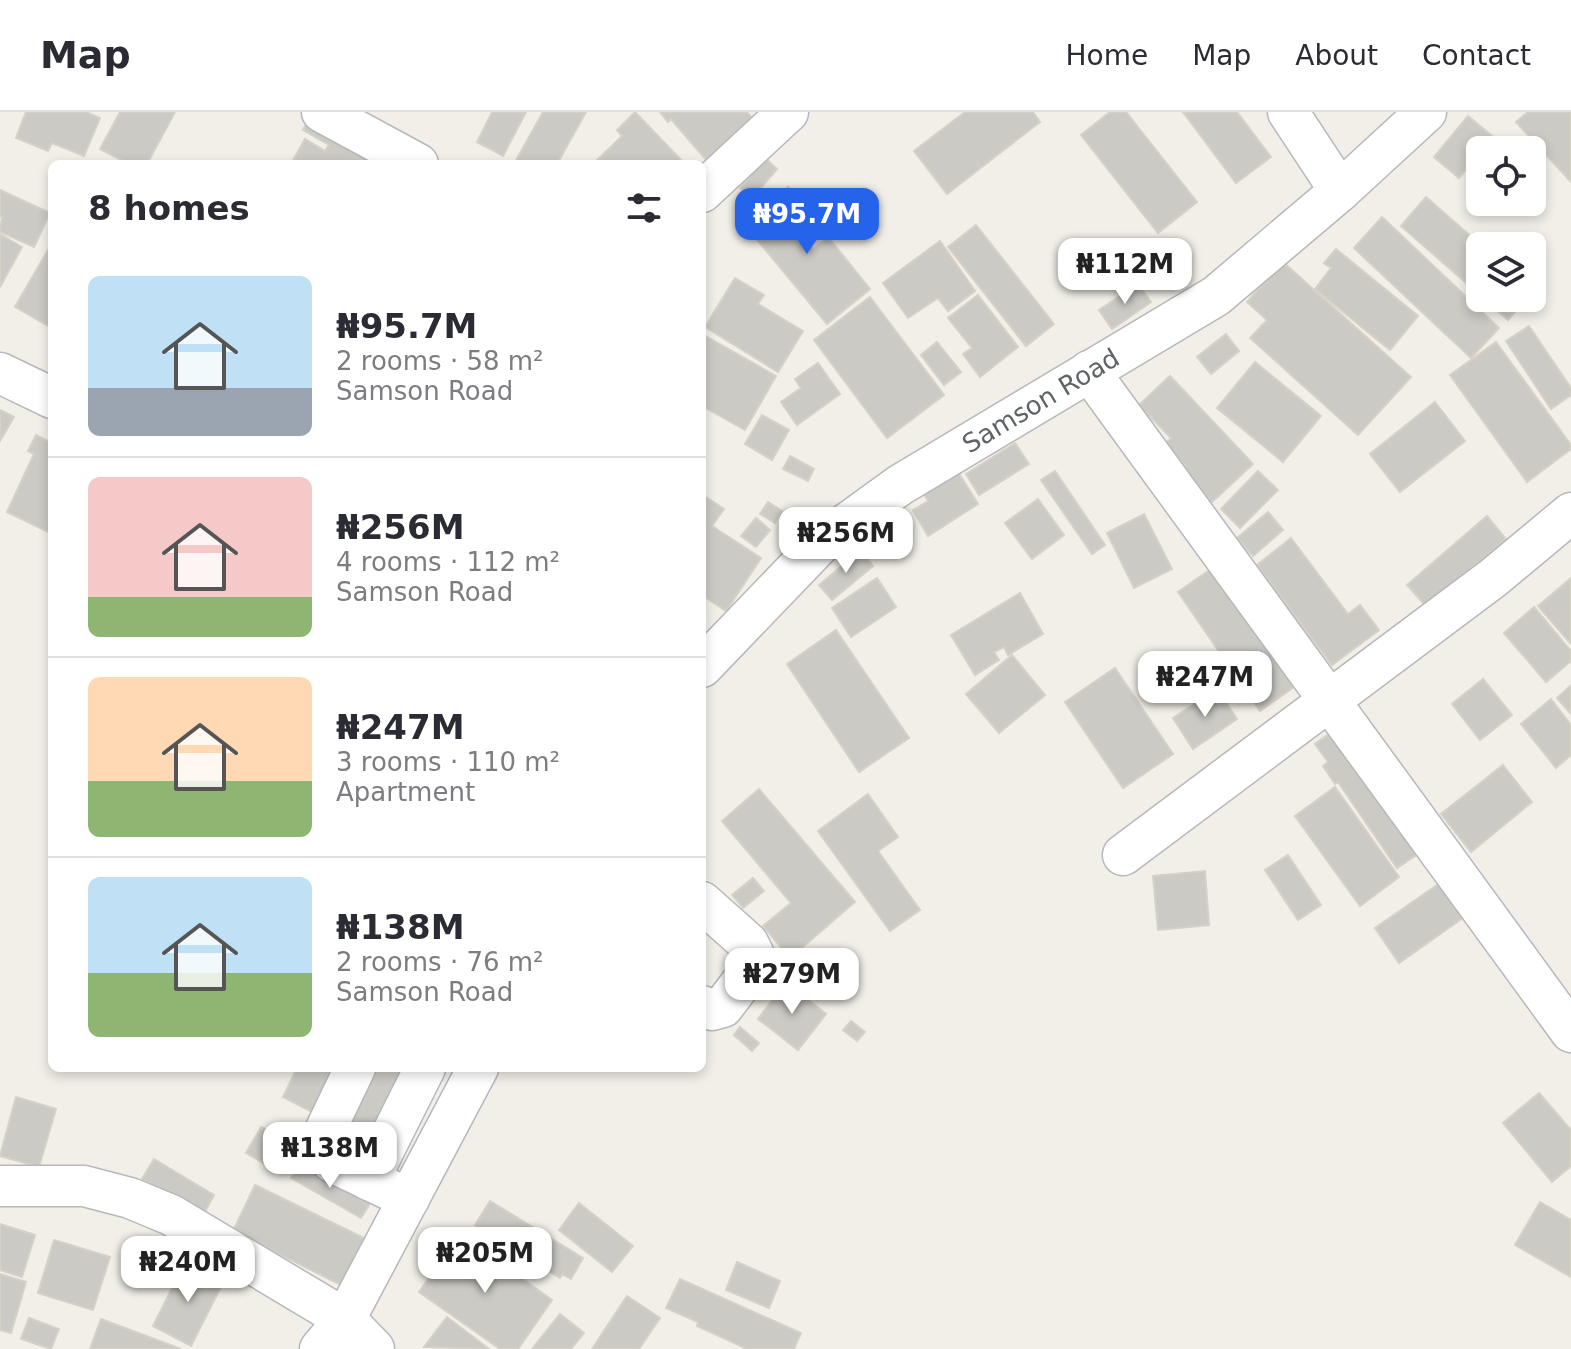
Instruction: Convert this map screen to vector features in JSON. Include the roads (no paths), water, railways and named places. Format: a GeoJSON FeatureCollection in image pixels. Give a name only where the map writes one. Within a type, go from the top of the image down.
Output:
{"type":"FeatureCollection","features":[{"type":"Feature","properties":{"kind":"street"},"geometry":{"type":"LineString","coordinates":[[322,112],[411,160]]}},
{"type":"Feature","properties":{"kind":"street"},"geometry":{"type":"LineString","coordinates":[[706,188],[788,112]]}},
{"type":"Feature","properties":{"kind":"street"},"geometry":{"type":"LineString","coordinates":[[1288,112],[1340,191]]}},
{"type":"Feature","properties":{"kind":"street","name":"Samson Road"},"geometry":{"type":"LineString","coordinates":[[706,663],[824,540],[900,485],[1216,296],[1340,191],[1426,112]]}},
{"type":"Feature","properties":{"kind":"street"},"geometry":{"type":"LineString","coordinates":[[1089,371],[1571,1032]]}},
{"type":"Feature","properties":{"kind":"street"},"geometry":{"type":"LineString","coordinates":[[0,373],[48,396]]}},
{"type":"Feature","properties":{"kind":"street"},"geometry":{"type":"LineString","coordinates":[[1123,855],[1493,578],[1571,513]]}},
{"type":"Feature","properties":{"kind":"street"},"geometry":{"type":"LineString","coordinates":[[706,906],[748,943],[754,955],[754,966],[723,1007],[712,1010],[706,1008]]}},
{"type":"Feature","properties":{"kind":"street"},"geometry":{"type":"LineString","coordinates":[[353,1072],[323,1135],[321,1150],[332,1162],[409,1199]]}},
{"type":"Feature","properties":{"kind":"street"},"geometry":{"type":"LineString","coordinates":[[369,1180],[423,1072]]}},
{"type":"Feature","properties":{"kind":"street"},"geometry":{"type":"LineString","coordinates":[[332,1334],[409,1199],[468,1072]]}},
{"type":"Feature","properties":{"kind":"street"},"geometry":{"type":"LineString","coordinates":[[0,1186],[84,1186],[130,1198],[171,1215],[332,1334],[374,1349]]}}]}
